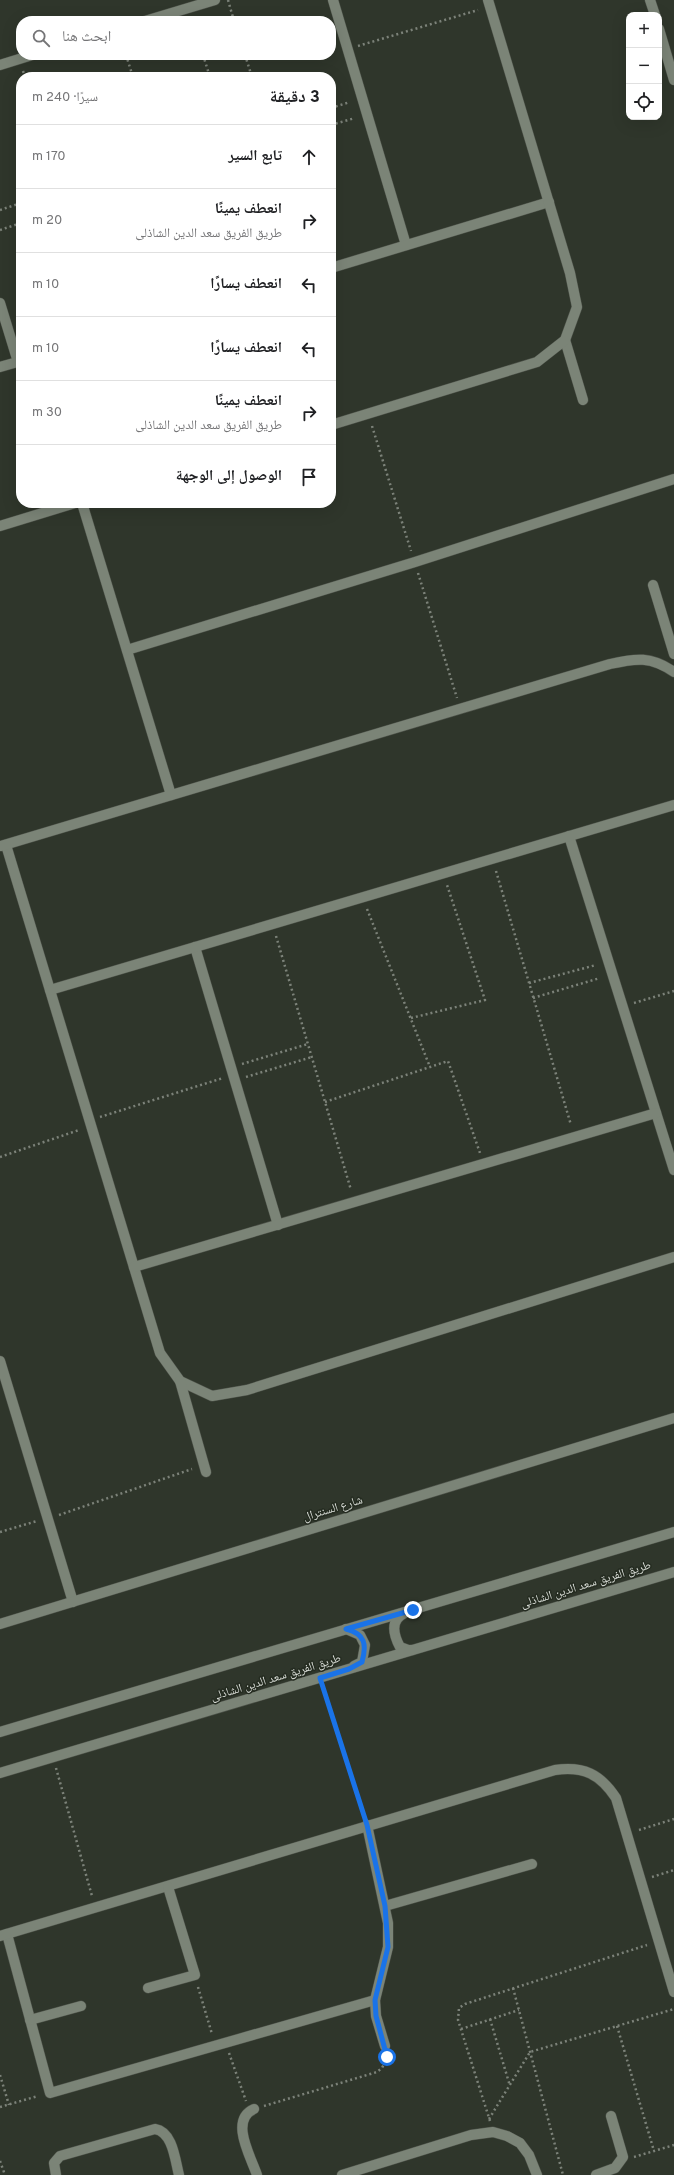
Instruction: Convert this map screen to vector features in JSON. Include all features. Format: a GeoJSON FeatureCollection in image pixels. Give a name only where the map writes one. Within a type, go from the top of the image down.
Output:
{"type":"FeatureCollection","features":[{"type":"Feature","properties":{"kind":"street"},"geometry":{"type":"LineString","coordinates":[[162,16],[215,0]]}},
{"type":"Feature","properties":{"kind":"street"},"geometry":{"type":"LineString","coordinates":[[333,0],[406,245]]}},
{"type":"Feature","properties":{"kind":"street"},"geometry":{"type":"LineString","coordinates":[[650,0],[654,12]]}},
{"type":"Feature","properties":{"kind":"street"},"geometry":{"type":"LineString","coordinates":[[336,423],[537,362],[565,340],[577,307],[570,273],[489,3]]}},
{"type":"Feature","properties":{"kind":"street"},"geometry":{"type":"LineString","coordinates":[[662,39],[674,80]]}},
{"type":"Feature","properties":{"kind":"street"},"geometry":{"type":"LineString","coordinates":[[0,65],[16,60]]}},
{"type":"Feature","properties":{"kind":"street"},"geometry":{"type":"LineString","coordinates":[[336,266],[549,202]]}},
{"type":"Feature","properties":{"kind":"street"},"geometry":{"type":"LineString","coordinates":[[0,303],[16,352]]}},
{"type":"Feature","properties":{"kind":"street"},"geometry":{"type":"LineString","coordinates":[[565,340],[583,400]]}},
{"type":"Feature","properties":{"kind":"street"},"geometry":{"type":"LineString","coordinates":[[0,367],[16,362]]}},
{"type":"Feature","properties":{"kind":"street"},"geometry":{"type":"LineString","coordinates":[[127,650],[422,560],[674,479]]}},
{"type":"Feature","properties":{"kind":"street"},"geometry":{"type":"LineString","coordinates":[[0,526],[59,508]]}},
{"type":"Feature","properties":{"kind":"street"},"geometry":{"type":"LineString","coordinates":[[84,508],[171,796]]}},
{"type":"Feature","properties":{"kind":"street"},"geometry":{"type":"LineString","coordinates":[[653,585],[674,654]]}},
{"type":"Feature","properties":{"kind":"street"},"geometry":{"type":"LineString","coordinates":[[205,1468],[180,1382],[160,1353],[50,990],[3,846],[610,664],[635,658],[660,662],[674,672]]}},
{"type":"Feature","properties":{"kind":"street"},"geometry":{"type":"LineString","coordinates":[[50,990],[674,805]]}},
{"type":"Feature","properties":{"kind":"street"},"geometry":{"type":"LineString","coordinates":[[569,836],[674,1170]]}},
{"type":"Feature","properties":{"kind":"street"},"geometry":{"type":"LineString","coordinates":[[195,947],[278,1224]]}},
{"type":"Feature","properties":{"kind":"street"},"geometry":{"type":"LineString","coordinates":[[134,1267],[656,1113]]}},
{"type":"Feature","properties":{"kind":"street"},"geometry":{"type":"LineString","coordinates":[[180,1382],[212,1396],[247,1390],[674,1257]]}},
{"type":"Feature","properties":{"kind":"street"},"geometry":{"type":"LineString","coordinates":[[0,1361],[73,1602]]}},
{"type":"Feature","properties":{"kind":"street","name":"شارع السنترال"},"geometry":{"type":"LineString","coordinates":[[0,1624],[674,1418]]}},
{"type":"Feature","properties":{"kind":"street"},"geometry":{"type":"LineString","coordinates":[[0,1732],[674,1532]]}},
{"type":"Feature","properties":{"kind":"street","name":"طريق الفريق سعد الدين الشاذلى"},"geometry":{"type":"LineString","coordinates":[[0,1773],[674,1572]]}},
{"type":"Feature","properties":{"kind":"street"},"geometry":{"type":"LineString","coordinates":[[413,1610],[402,1614],[394,1625],[394,1632],[400,1648],[408,1650],[420,1648]]}},
{"type":"Feature","properties":{"kind":"street"},"geometry":{"type":"LineString","coordinates":[[346,1629],[356,1632],[365,1645],[362,1662],[349,1669]]}},
{"type":"Feature","properties":{"kind":"street"},"geometry":{"type":"LineString","coordinates":[[375,2000],[50,2093],[30,2020],[3,1935],[168,1887],[367,1825],[555,1770],[569,1768],[584,1770],[597,1776],[608,1786],[616,1798],[674,1992]]}},
{"type":"Feature","properties":{"kind":"street"},"geometry":{"type":"LineString","coordinates":[[367,1825],[385,1906],[388,1947],[375,2000],[376,2016],[385,2046]]}},
{"type":"Feature","properties":{"kind":"street"},"geometry":{"type":"LineString","coordinates":[[385,1906],[532,1864]]}},
{"type":"Feature","properties":{"kind":"street"},"geometry":{"type":"LineString","coordinates":[[148,1988],[194,1975],[168,1887]]}},
{"type":"Feature","properties":{"kind":"street"},"geometry":{"type":"LineString","coordinates":[[30,2020],[81,2006]]}},
{"type":"Feature","properties":{"kind":"street"},"geometry":{"type":"LineString","coordinates":[[252,2110],[242,2120],[242,2131],[257,2175]]}},
{"type":"Feature","properties":{"kind":"street"},"geometry":{"type":"LineString","coordinates":[[596,2175],[615,2168],[621,2161],[623,2152],[611,2116]]}},
{"type":"Feature","properties":{"kind":"street"},"geometry":{"type":"LineString","coordinates":[[56,2175],[54,2163],[60,2156],[155,2129],[160,2130],[168,2136],[179,2175]]}},
{"type":"Feature","properties":{"kind":"street"},"geometry":{"type":"LineString","coordinates":[[342,2175],[471,2135],[493,2132],[507,2136],[520,2143],[529,2154],[537,2175]]}},
{"type":"Feature","properties":{"kind":"path"},"geometry":{"type":"LineString","coordinates":[[228,0],[233,16]]}},
{"type":"Feature","properties":{"kind":"path"},"geometry":{"type":"LineString","coordinates":[[347,49],[489,3]]}},
{"type":"Feature","properties":{"kind":"path"},"geometry":{"type":"LineString","coordinates":[[128,60],[131,72]]}},
{"type":"Feature","properties":{"kind":"path"},"geometry":{"type":"LineString","coordinates":[[205,60],[208,72]]}},
{"type":"Feature","properties":{"kind":"path"},"geometry":{"type":"LineString","coordinates":[[247,60],[250,72]]}},
{"type":"Feature","properties":{"kind":"path"},"geometry":{"type":"LineString","coordinates":[[336,106],[362,98]]}},
{"type":"Feature","properties":{"kind":"path"},"geometry":{"type":"LineString","coordinates":[[336,123],[367,114]]}},
{"type":"Feature","properties":{"kind":"path"},"geometry":{"type":"LineString","coordinates":[[0,210],[16,205]]}},
{"type":"Feature","properties":{"kind":"path"},"geometry":{"type":"LineString","coordinates":[[0,230],[16,225]]}},
{"type":"Feature","properties":{"kind":"path"},"geometry":{"type":"LineString","coordinates":[[492,859],[574,1137]]}},
{"type":"Feature","properties":{"kind":"path"},"geometry":{"type":"LineString","coordinates":[[411,1018],[485,1000],[443,874]]}},
{"type":"Feature","properties":{"kind":"path"},"geometry":{"type":"LineString","coordinates":[[362,898],[430,1067]]}},
{"type":"Feature","properties":{"kind":"path"},"geometry":{"type":"LineString","coordinates":[[273,924],[355,1202]]}},
{"type":"Feature","properties":{"kind":"path"},"geometry":{"type":"LineString","coordinates":[[529,983],[608,961]]}},
{"type":"Feature","properties":{"kind":"path"},"geometry":{"type":"LineString","coordinates":[[534,998],[612,974]]}},
{"type":"Feature","properties":{"kind":"path"},"geometry":{"type":"LineString","coordinates":[[622,1006],[674,991]]}},
{"type":"Feature","properties":{"kind":"path"},"geometry":{"type":"LineString","coordinates":[[0,1157],[90,1123],[233,1075],[308,1044]]}},
{"type":"Feature","properties":{"kind":"path"},"geometry":{"type":"LineString","coordinates":[[233,1075],[312,1057]]}},
{"type":"Feature","properties":{"kind":"path"},"geometry":{"type":"LineString","coordinates":[[326,1102],[448,1060],[484,1164]]}},
{"type":"Feature","properties":{"kind":"path"},"geometry":{"type":"LineString","coordinates":[[0,1532],[205,1468]]}},
{"type":"Feature","properties":{"kind":"path"},"geometry":{"type":"LineString","coordinates":[[320,1678],[367,1825]]}},
{"type":"Feature","properties":{"kind":"path"},"geometry":{"type":"LineString","coordinates":[[53,1757],[96,1908]]}},
{"type":"Feature","properties":{"kind":"path"},"geometry":{"type":"LineString","coordinates":[[627,1833],[674,1819]]}},
{"type":"Feature","properties":{"kind":"path"},"geometry":{"type":"LineString","coordinates":[[641,1881],[674,1870]]}},
{"type":"Feature","properties":{"kind":"path"},"geometry":{"type":"LineString","coordinates":[[493,2132],[457,2016],[461,2006],[659,1942]]}},
{"type":"Feature","properties":{"kind":"path"},"geometry":{"type":"LineString","coordinates":[[194,1975],[220,2045],[252,2110],[377,2072],[385,2063],[387,2057],[385,2046]]}},
{"type":"Feature","properties":{"kind":"path"},"geometry":{"type":"LineString","coordinates":[[513,1988],[563,2175]]}},
{"type":"Feature","properties":{"kind":"path"},"geometry":{"type":"LineString","coordinates":[[489,2119],[530,2052],[674,2009]]}},
{"type":"Feature","properties":{"kind":"path"},"geometry":{"type":"LineString","coordinates":[[461,2029],[519,2010]]}},
{"type":"Feature","properties":{"kind":"path"},"geometry":{"type":"LineString","coordinates":[[490,2019],[510,2086]]}},
{"type":"Feature","properties":{"kind":"path"},"geometry":{"type":"LineString","coordinates":[[617,2026],[654,2151]]}},
{"type":"Feature","properties":{"kind":"path"},"geometry":{"type":"LineString","coordinates":[[0,2075],[9,2105]]}},
{"type":"Feature","properties":{"kind":"path"},"geometry":{"type":"LineString","coordinates":[[0,2107],[50,2093]]}},
{"type":"Feature","properties":{"kind":"path"},"geometry":{"type":"LineString","coordinates":[[621,2161],[674,2145]]}},
{"type":"Feature","properties":{"kind":"path"},"geometry":{"type":"LineString","coordinates":[[0,2161],[5,2175]]}},
{"type":"Feature","properties":{"kind":"route"},"geometry":{"type":"LineString","coordinates":[[387,2057],[376,2016],[375,2000],[384,1969],[388,1947],[388,1923],[383,1894],[367,1825],[320,1678],[349,1669],[362,1662],[365,1652],[363,1640],[356,1632],[346,1629],[413,1610]]}}]}
